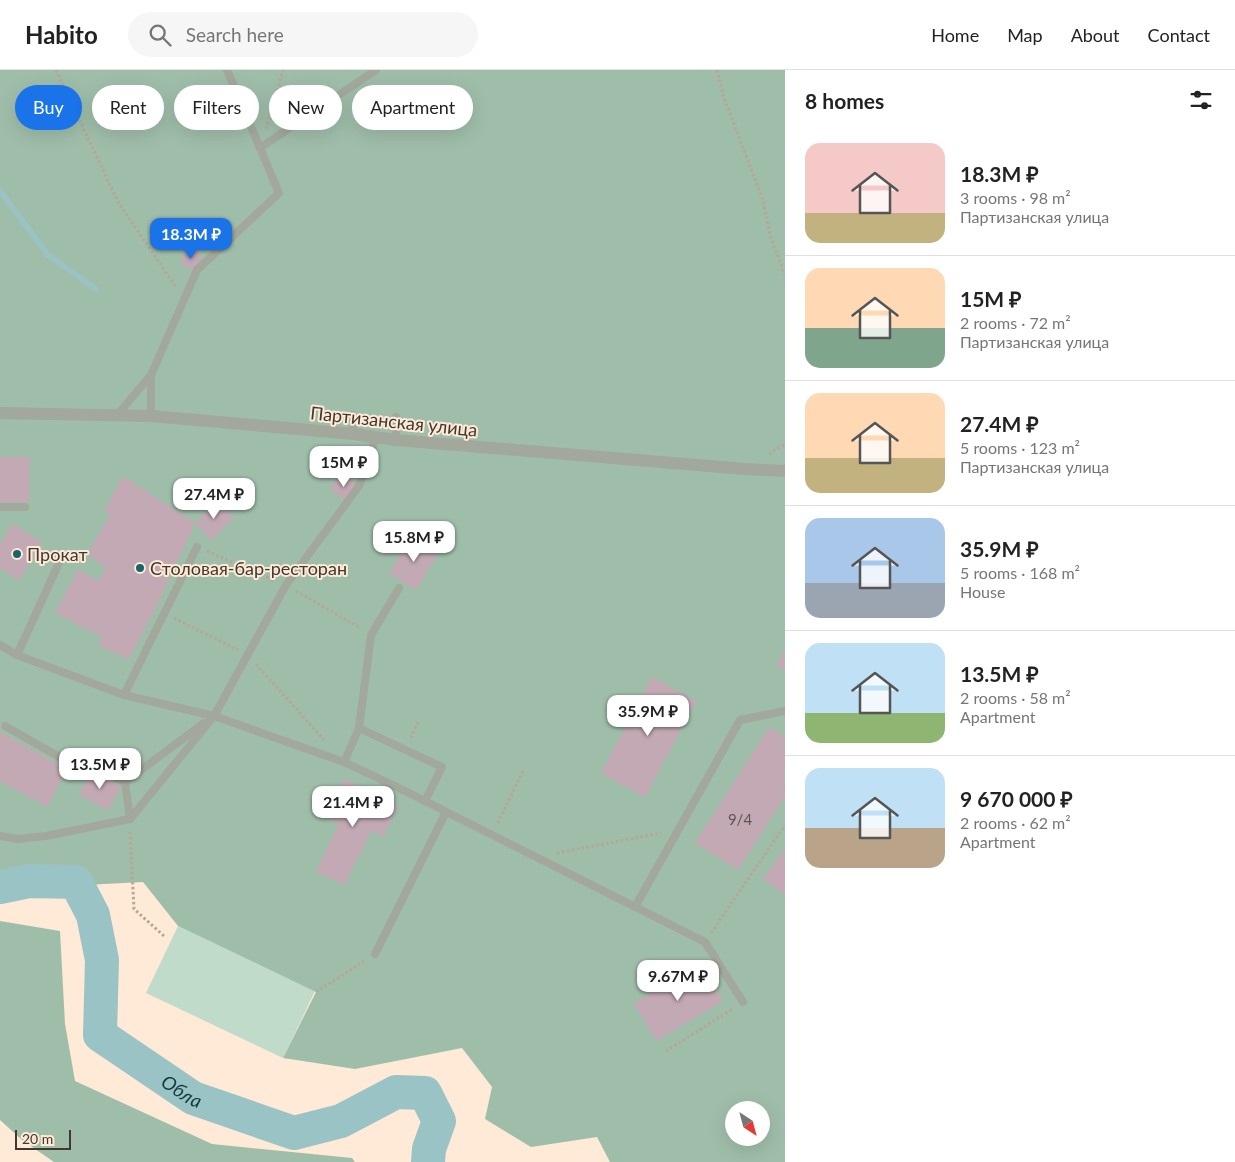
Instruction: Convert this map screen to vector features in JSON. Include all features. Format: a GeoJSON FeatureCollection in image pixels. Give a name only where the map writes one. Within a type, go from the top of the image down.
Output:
{"type":"FeatureCollection","features":[{"type":"Feature","properties":{"kind":"street","name":"Партизанская улица"},"geometry":{"type":"LineString","coordinates":[[0,413],[151,416],[354,434],[396,440],[726,467],[785,470]]}},
{"type":"Feature","properties":{"kind":"lane"},"geometry":{"type":"LineString","coordinates":[[117,415],[151,375],[197,270],[279,193],[228,70]]}},
{"type":"Feature","properties":{"kind":"lane"},"geometry":{"type":"LineString","coordinates":[[260,148],[376,70]]}},
{"type":"Feature","properties":{"kind":"lane"},"geometry":{"type":"LineString","coordinates":[[151,375],[151,416]]}},
{"type":"Feature","properties":{"kind":"lane"},"geometry":{"type":"LineString","coordinates":[[354,415],[354,434]]}},
{"type":"Feature","properties":{"kind":"lane"},"geometry":{"type":"LineString","coordinates":[[396,417],[396,440]]}},
{"type":"Feature","properties":{"kind":"lane"},"geometry":{"type":"LineString","coordinates":[[0,836],[17,840],[130,819],[214,716],[286,586],[359,486],[376,437]]}},
{"type":"Feature","properties":{"kind":"lane"},"geometry":{"type":"LineString","coordinates":[[0,507],[25,507]]}},
{"type":"Feature","properties":{"kind":"lane"},"geometry":{"type":"LineString","coordinates":[[124,695],[197,547]]}},
{"type":"Feature","properties":{"kind":"lane"},"geometry":{"type":"LineString","coordinates":[[17,655],[63,554]]}},
{"type":"Feature","properties":{"kind":"lane"},"geometry":{"type":"LineString","coordinates":[[344,762],[359,728],[371,635],[399,588]]}},
{"type":"Feature","properties":{"kind":"lane"},"geometry":{"type":"LineString","coordinates":[[0,645],[17,655],[124,695],[214,716],[344,762],[705,942],[743,1002]]}},
{"type":"Feature","properties":{"kind":"lane"},"geometry":{"type":"LineString","coordinates":[[636,907],[740,720],[785,712]]}},
{"type":"Feature","properties":{"kind":"lane"},"geometry":{"type":"LineString","coordinates":[[125,782],[214,716]]}},
{"type":"Feature","properties":{"kind":"lane"},"geometry":{"type":"LineString","coordinates":[[5,726],[70,763],[91,766],[125,782]]}},
{"type":"Feature","properties":{"kind":"lane"},"geometry":{"type":"LineString","coordinates":[[359,728],[442,767],[425,801]]}},
{"type":"Feature","properties":{"kind":"lane"},"geometry":{"type":"LineString","coordinates":[[125,782],[130,819]]}},
{"type":"Feature","properties":{"kind":"lane"},"geometry":{"type":"LineString","coordinates":[[375,954],[446,812]]}},
{"type":"Feature","properties":{"kind":"path"},"geometry":{"type":"LineString","coordinates":[[56,70],[118,202],[184,299]]}},
{"type":"Feature","properties":{"kind":"path"},"geometry":{"type":"LineString","coordinates":[[260,148],[283,70]]}},
{"type":"Feature","properties":{"kind":"path"},"geometry":{"type":"LineString","coordinates":[[717,70],[724,98],[763,200],[770,236],[785,275]]}},
{"type":"Feature","properties":{"kind":"path"},"geometry":{"type":"LineString","coordinates":[[197,547],[286,586],[371,635]]}},
{"type":"Feature","properties":{"kind":"path"},"geometry":{"type":"LineString","coordinates":[[165,613],[248,654],[324,741]]}},
{"type":"Feature","properties":{"kind":"path"},"geometry":{"type":"LineString","coordinates":[[406,750],[418,721]]}},
{"type":"Feature","properties":{"kind":"path"},"geometry":{"type":"LineString","coordinates":[[493,835],[523,771]]}},
{"type":"Feature","properties":{"kind":"path"},"geometry":{"type":"LineString","coordinates":[[130,819],[134,909],[164,936]]}},
{"type":"Feature","properties":{"kind":"path"},"geometry":{"type":"LineString","coordinates":[[705,942],[785,824]]}},
{"type":"Feature","properties":{"kind":"path"},"geometry":{"type":"LineString","coordinates":[[537,857],[679,830]]}},
{"type":"Feature","properties":{"kind":"path"},"geometry":{"type":"LineString","coordinates":[[316,992],[375,954]]}},
{"type":"Feature","properties":{"kind":"path"},"geometry":{"type":"LineString","coordinates":[[666,1051],[743,1002]]}},
{"type":"Feature","properties":{"kind":"green space"},"geometry":{"type":"Polygon","coordinates":[[[0,70],[785,70],[785,1162],[610,1162],[597,1137],[531,1147],[485,1119],[492,1087],[462,1048],[355,1069],[283,1058],[316,992],[178,926],[143,882],[47,887],[0,882],[0,70]]]}},
{"type":"Feature","properties":{"kind":"green space"},"geometry":{"type":"Polygon","coordinates":[[[0,921],[60,931],[65,1024],[75,1081],[212,1144],[352,1158],[355,1162],[54,1162],[22,1140],[0,1120],[0,921]]]}},
{"type":"Feature","properties":{"kind":"green space"},"geometry":{"type":"Polygon","coordinates":[[[178,926],[315,991],[283,1058],[146,993],[178,926]]]}},
{"type":"Feature","properties":{"kind":"building"},"geometry":{"type":"Polygon","coordinates":[[[185,250],[201,254],[197,270],[181,265],[185,250]]]}},
{"type":"Feature","properties":{"kind":"building"},"geometry":{"type":"Polygon","coordinates":[[[0,457],[30,457],[29,502],[0,502],[0,457]]]}},
{"type":"Feature","properties":{"kind":"building"},"geometry":{"type":"Polygon","coordinates":[[[342,473],[359,486],[347,502],[330,489],[342,473]]]}},
{"type":"Feature","properties":{"kind":"building","name":"Столовая-бар-ресторан"},"geometry":{"type":"Polygon","coordinates":[[[123,476],[195,523],[154,611],[129,659],[98,646],[102,637],[55,613],[78,569],[98,581],[106,568],[87,554],[110,515],[104,511],[123,476]]]}},
{"type":"Feature","properties":{"kind":"building"},"geometry":{"type":"Polygon","coordinates":[[[217,501],[234,518],[211,540],[195,523],[217,501]]]}},
{"type":"Feature","properties":{"kind":"building","name":"Прокат"},"geometry":{"type":"Polygon","coordinates":[[[12,524],[42,542],[19,580],[0,568],[0,544],[12,524]]]}},
{"type":"Feature","properties":{"kind":"building"},"geometry":{"type":"Polygon","coordinates":[[[411,536],[439,552],[416,590],[389,573],[411,536]]]}},
{"type":"Feature","properties":{"kind":"building"},"geometry":{"type":"Polygon","coordinates":[[[785,649],[785,670],[776,665],[785,649]]]}},
{"type":"Feature","properties":{"kind":"building"},"geometry":{"type":"Polygon","coordinates":[[[652,677],[696,701],[645,797],[601,773],[652,677]]]}},
{"type":"Feature","properties":{"kind":"building"},"geometry":{"type":"Polygon","coordinates":[[[769,727],[785,737],[785,796],[738,870],[695,843],[769,727]]]}},
{"type":"Feature","properties":{"kind":"building"},"geometry":{"type":"Polygon","coordinates":[[[0,732],[67,769],[47,807],[0,781],[0,732]]]}},
{"type":"Feature","properties":{"kind":"building"},"geometry":{"type":"Polygon","coordinates":[[[91,771],[121,786],[108,810],[79,795],[91,771]]]}},
{"type":"Feature","properties":{"kind":"building"},"geometry":{"type":"Polygon","coordinates":[[[344,779],[398,806],[383,837],[371,831],[344,885],[316,871],[339,824],[325,817],[344,779]]]}},
{"type":"Feature","properties":{"kind":"building"},"geometry":{"type":"Polygon","coordinates":[[[785,848],[785,895],[763,879],[785,848]]]}},
{"type":"Feature","properties":{"kind":"building"},"geometry":{"type":"Polygon","coordinates":[[[700,964],[723,1001],[656,1041],[634,1003],[700,964]]]}},
{"type":"Feature","properties":{"kind":"waterway"},"geometry":{"type":"LineString","coordinates":[[0,191],[48,255],[96,289]]}},
{"type":"Feature","properties":{"kind":"waterway","name":"Обла"},"geometry":{"type":"LineString","coordinates":[[0,887],[29,881],[76,882],[93,915],[102,960],[100,1035],[193,1098],[294,1133],[341,1121],[396,1092],[425,1093],[439,1121],[429,1149],[428,1162]]}},
{"type":"Feature","properties":{"kind":"place","name":"Прокат"},"geometry":{"type":"Point","coordinates":[17,554]}},
{"type":"Feature","properties":{"kind":"place","name":"Столовая-бар-ресторан"},"geometry":{"type":"Point","coordinates":[140,568]}}]}
